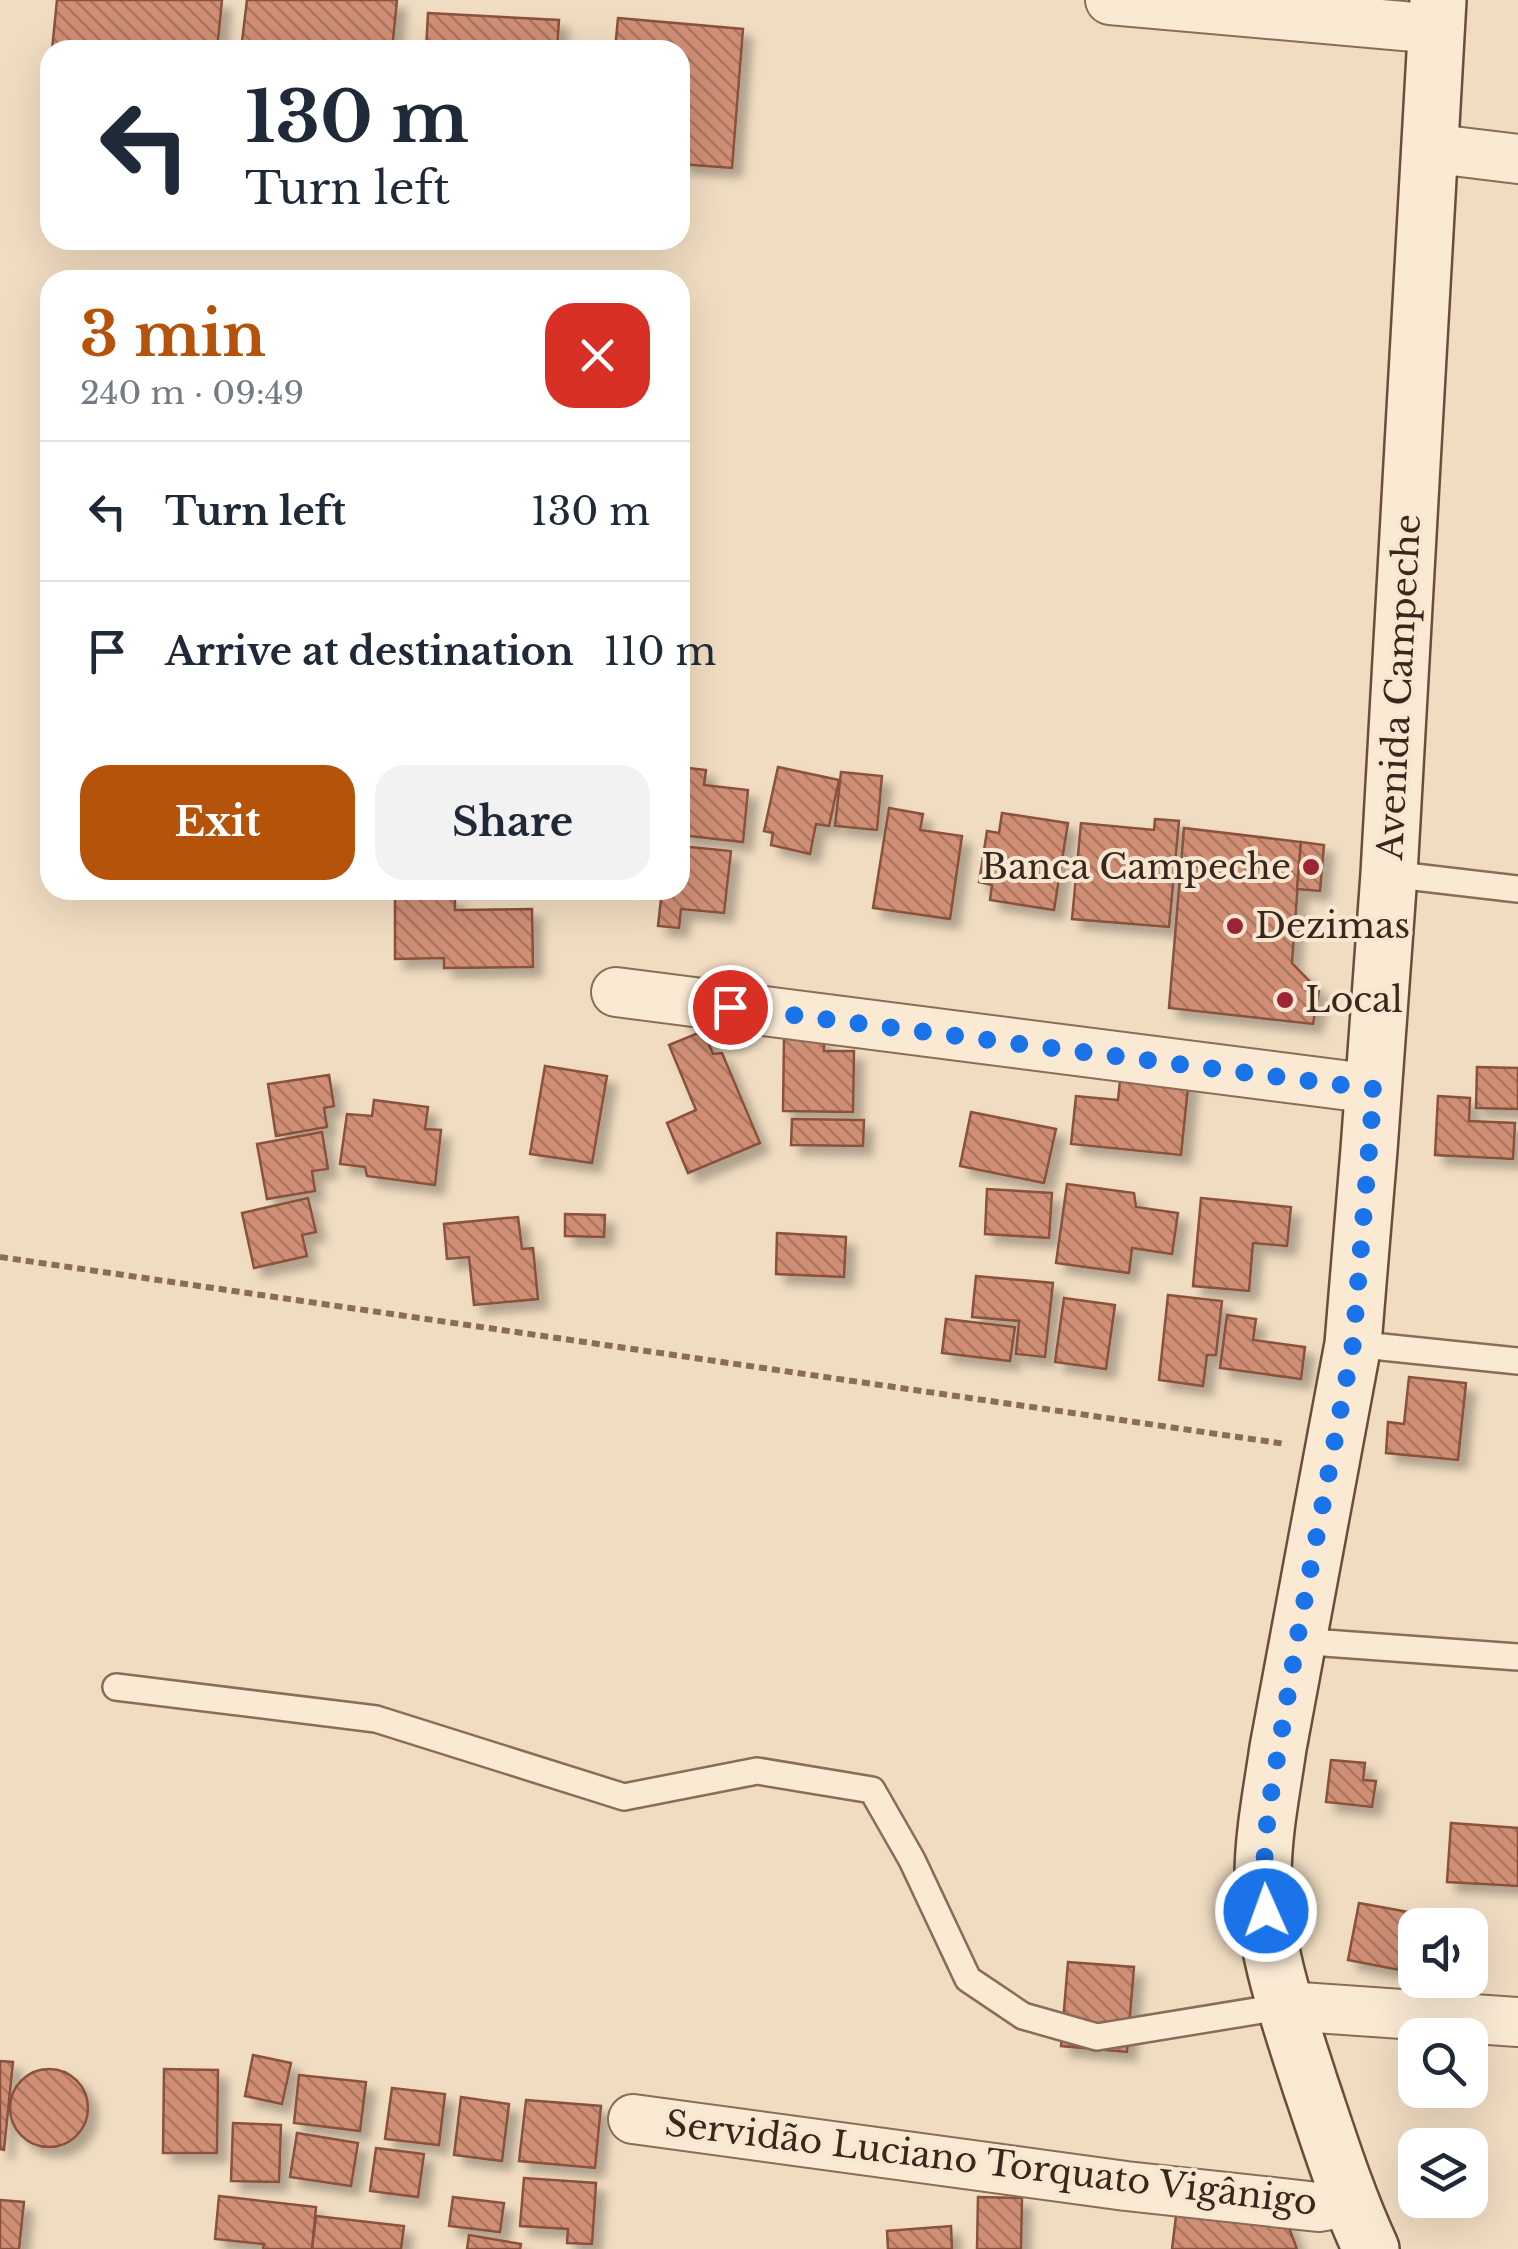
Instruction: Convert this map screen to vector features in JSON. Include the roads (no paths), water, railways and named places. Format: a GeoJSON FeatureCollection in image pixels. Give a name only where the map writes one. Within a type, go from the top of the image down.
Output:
{"type":"FeatureCollection","features":[{"type":"Feature","properties":{"kind":"main road","name":"Avenida Campeche"},"geometry":{"type":"LineString","coordinates":[[1360,2226],[1286,2006],[1270,1944],[1263,1878],[1268,1812],[1353,1344],[1388,874],[1437,15]]}},
{"type":"Feature","properties":{"kind":"street"},"geometry":{"type":"LineString","coordinates":[[1110,0],[1437,15]]}},
{"type":"Feature","properties":{"kind":"street"},"geometry":{"type":"LineString","coordinates":[[1428,148],[1518,159]]}},
{"type":"Feature","properties":{"kind":"street"},"geometry":{"type":"LineString","coordinates":[[616,992],[1374,1089]]}},
{"type":"Feature","properties":{"kind":"street"},"geometry":{"type":"LineString","coordinates":[[1286,2006],[1518,2022]]}},
{"type":"Feature","properties":{"kind":"street","name":"Servidão Luciano Torquato Vigânigo"},"geometry":{"type":"LineString","coordinates":[[632,2120],[1318,2208],[1360,2226]]}},
{"type":"Feature","properties":{"kind":"lane"},"geometry":{"type":"LineString","coordinates":[[1388,874],[1518,889]]}},
{"type":"Feature","properties":{"kind":"lane"},"geometry":{"type":"LineString","coordinates":[[1353,1344],[1518,1361]]}},
{"type":"Feature","properties":{"kind":"lane"},"geometry":{"type":"LineString","coordinates":[[1297,1640],[1518,1657]]}},
{"type":"Feature","properties":{"kind":"lane"},"geometry":{"type":"LineString","coordinates":[[116,1688],[376,1719],[624,1797],[757,1771],[872,1790],[912,1860],[968,1979],[1023,2016],[1096,2038],[1286,2006]]}},
{"type":"Feature","properties":{"kind":"place","name":"Banca Campeche"},"geometry":{"type":"Point","coordinates":[1311,867]}},
{"type":"Feature","properties":{"kind":"place","name":"Dezimas"},"geometry":{"type":"Point","coordinates":[1235,926]}},
{"type":"Feature","properties":{"kind":"place","name":"Local"},"geometry":{"type":"Point","coordinates":[1285,1000]}}]}
